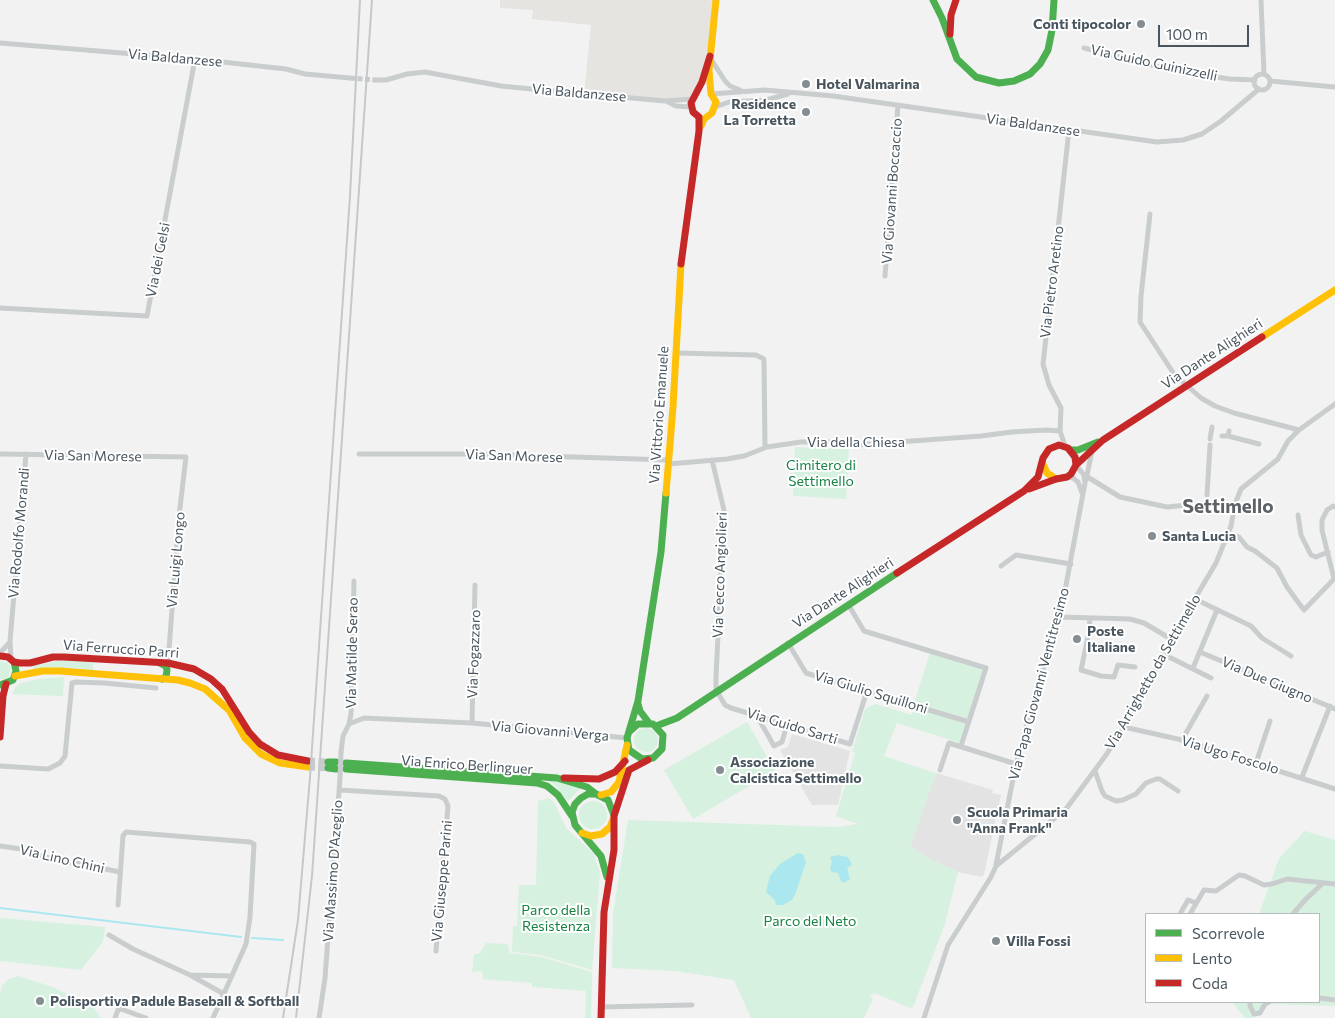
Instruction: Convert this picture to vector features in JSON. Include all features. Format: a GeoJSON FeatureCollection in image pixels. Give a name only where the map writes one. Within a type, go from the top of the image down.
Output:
{"type":"FeatureCollection","features":[{"type":"Feature","properties":{"kind":"main road"},"geometry":{"type":"LineString","coordinates":[[715,107],[716,102],[711,94],[709,70],[716,0]]}},
{"type":"Feature","properties":{"kind":"main road"},"geometry":{"type":"LineString","coordinates":[[934,0],[957,59],[976,77],[999,83],[1014,81],[1030,74],[1040,64],[1048,50],[1052,30],[1054,0]]}},
{"type":"Feature","properties":{"kind":"main road"},"geometry":{"type":"LineString","coordinates":[[951,42],[951,15],[956,0]]}},
{"type":"Feature","properties":{"kind":"main road"},"geometry":{"type":"LineString","coordinates":[[691,107],[694,96],[702,82],[710,56]]}},
{"type":"Feature","properties":{"kind":"main road"},"geometry":{"type":"LineString","coordinates":[[694,96],[704,91],[711,94]]}},
{"type":"Feature","properties":{"kind":"main road","name":"Via Vittorio Emanuele"},"geometry":{"type":"LineString","coordinates":[[598,795],[611,792],[616,787],[625,761],[628,738],[638,701],[661,552],[677,353],[683,244],[699,131],[699,117],[691,107]]}},
{"type":"Feature","properties":{"kind":"main road","name":"Via Vittorio Emanuele"},"geometry":{"type":"LineString","coordinates":[[699,131],[704,119],[715,107]]}},
{"type":"Feature","properties":{"kind":"main road"},"geometry":{"type":"LineString","coordinates":[[697,115],[709,115]]}},
{"type":"Feature","properties":{"kind":"main road","name":"Via Dante Alighieri"},"geometry":{"type":"LineString","coordinates":[[664,740],[670,726],[677,718],[716,690],[1024,491],[1036,481],[1041,472],[1043,458],[1049,449],[1059,445],[1082,449],[1103,440],[1335,290]]}},
{"type":"Feature","properties":{"kind":"main road","name":"Via Dante Alighieri"},"geometry":{"type":"LineString","coordinates":[[1024,491],[1056,479],[1067,477],[1076,465],[1103,440]]}},
{"type":"Feature","properties":{"kind":"main road"},"geometry":{"type":"LineString","coordinates":[[1068,448],[1075,457],[1076,465]]}},
{"type":"Feature","properties":{"kind":"main road"},"geometry":{"type":"LineString","coordinates":[[1043,464],[1047,474],[1056,479]]}},
{"type":"Feature","properties":{"kind":"main road","name":"Via Ferruccio Parri"},"geometry":{"type":"LineString","coordinates":[[0,654],[12,661],[30,663],[53,657],[64,657],[168,663],[194,669],[215,682],[228,697],[249,732],[265,748],[308,764],[280,763],[258,752],[245,738],[225,705],[211,692],[190,682],[60,671],[16,676]]}},
{"type":"Feature","properties":{"kind":"main road"},"geometry":{"type":"LineString","coordinates":[[0,737],[3,685],[16,676],[12,661]]}},
{"type":"Feature","properties":{"kind":"main road"},"geometry":{"type":"LineString","coordinates":[[160,663],[166,666],[167,670],[166,677],[162,679]]}},
{"type":"Feature","properties":{"kind":"main road"},"geometry":{"type":"LineString","coordinates":[[638,701],[640,711],[648,723]]}},
{"type":"Feature","properties":{"kind":"main road","name":"Via Dante Alighieri"},"geometry":{"type":"LineString","coordinates":[[656,726],[677,718]]}},
{"type":"Feature","properties":{"kind":"main road"},"geometry":{"type":"LineString","coordinates":[[582,832],[591,836],[602,834],[610,827],[629,770],[653,758],[660,752],[664,740],[663,735],[656,726],[648,723],[638,724],[628,738],[633,754],[637,757],[653,758]]}},
{"type":"Feature","properties":{"kind":"main road","name":"Via Enrico Berlinguer"},"geometry":{"type":"LineString","coordinates":[[572,816],[558,795],[547,786],[537,783],[346,766],[557,778],[599,778],[606,777],[615,772],[625,761]]}},
{"type":"Feature","properties":{"kind":"main road","name":"Via Enrico Berlinguer"},"geometry":{"type":"LineString","coordinates":[[557,778],[587,787],[598,795]]}},
{"type":"Feature","properties":{"kind":"main road"},"geometry":{"type":"LineString","coordinates":[[601,1018],[602,936],[614,850],[614,817],[610,803],[598,795],[584,796],[578,800],[573,808],[572,816],[575,825],[601,856],[606,872],[607,890]]}},
{"type":"Feature","properties":{"kind":"street"},"geometry":{"type":"LineString","coordinates":[[1261,0],[1264,74],[1270,81],[1335,87]]}},
{"type":"Feature","properties":{"kind":"street","name":"Via Baldanzese"},"geometry":{"type":"LineString","coordinates":[[0,43],[195,59],[350,78]]}},
{"type":"Feature","properties":{"kind":"street","name":"Via Guido Guinizzelli"},"geometry":{"type":"LineString","coordinates":[[1084,48],[1180,72],[1230,79],[1254,80]]}},
{"type":"Feature","properties":{"kind":"street"},"geometry":{"type":"LineString","coordinates":[[710,56],[725,81],[745,91]]}},
{"type":"Feature","properties":{"kind":"street","name":"Via dei Gelsi"},"geometry":{"type":"LineString","coordinates":[[0,308],[147,316],[195,59]]}},
{"type":"Feature","properties":{"kind":"street","name":"Via Baldanzese"},"geometry":{"type":"LineString","coordinates":[[374,80],[386,80],[425,72],[508,87],[665,101],[694,96]]}},
{"type":"Feature","properties":{"kind":"street"},"geometry":{"type":"LineString","coordinates":[[1259,89],[1255,86],[1254,80],[1257,76],[1264,74]]}},
{"type":"Feature","properties":{"kind":"street","name":"Via Baldanzese"},"geometry":{"type":"LineString","coordinates":[[711,94],[765,90],[898,105],[1153,142],[1183,140],[1199,135],[1213,127],[1259,89],[1266,88],[1270,81]]}},
{"type":"Feature","properties":{"kind":"street","name":"Via Baldanzese"},"geometry":{"type":"LineString","coordinates":[[715,107],[729,102],[766,100],[790,93]]}},
{"type":"Feature","properties":{"kind":"street","name":"Via Baldanzese"},"geometry":{"type":"LineString","coordinates":[[665,101],[676,106],[691,107]]}},
{"type":"Feature","properties":{"kind":"street","name":"Via Giovanni Boccaccio"},"geometry":{"type":"LineString","coordinates":[[885,276],[898,105]]}},
{"type":"Feature","properties":{"kind":"street","name":"Via Pietro Aretino"},"geometry":{"type":"LineString","coordinates":[[1060,432],[1061,408],[1049,385],[1043,364],[1069,130]]}},
{"type":"Feature","properties":{"kind":"street"},"geometry":{"type":"LineString","coordinates":[[1150,214],[1140,322],[1174,374],[1186,386],[1215,406],[1235,414],[1300,430]]}},
{"type":"Feature","properties":{"kind":"street"},"geometry":{"type":"LineString","coordinates":[[677,353],[756,355],[763,357],[765,361],[765,447]]}},
{"type":"Feature","properties":{"kind":"street","name":"Via Arrighetto da Settimello"},"geometry":{"type":"LineString","coordinates":[[924,1018],[948,946],[996,866],[1066,809],[1124,727],[1171,639],[1216,563],[1229,532],[1234,504],[1241,490],[1278,459],[1288,441],[1300,430],[1335,404]]}},
{"type":"Feature","properties":{"kind":"street"},"geometry":{"type":"LineString","coordinates":[[1210,439],[1212,427]]}},
{"type":"Feature","properties":{"kind":"street","name":"Via della Chiesa"},"geometry":{"type":"LineString","coordinates":[[668,462],[744,456],[765,447],[801,442],[834,442],[857,445],[1012,432],[1046,430],[1060,432]]}},
{"type":"Feature","properties":{"kind":"street"},"geometry":{"type":"LineString","coordinates":[[1060,432],[1068,448]]}},
{"type":"Feature","properties":{"kind":"street"},"geometry":{"type":"LineString","coordinates":[[1226,435],[1259,444]]}},
{"type":"Feature","properties":{"kind":"street"},"geometry":{"type":"LineString","coordinates":[[1206,500],[1210,445]]}},
{"type":"Feature","properties":{"kind":"street","name":"Via Papa Giovanni Ventitresimo"},"geometry":{"type":"LineString","coordinates":[[996,866],[1016,764],[1032,705],[1060,617],[1092,451]]}},
{"type":"Feature","properties":{"kind":"street","name":"Via San Morese"},"geometry":{"type":"LineString","coordinates":[[0,454],[186,458]]}},
{"type":"Feature","properties":{"kind":"street","name":"Via Rodolfo Morandi"},"geometry":{"type":"LineString","coordinates":[[12,661],[10,642],[26,454]]}},
{"type":"Feature","properties":{"kind":"street","name":"Via San Morese"},"geometry":{"type":"LineString","coordinates":[[359,454],[480,454],[668,462]]}},
{"type":"Feature","properties":{"kind":"street","name":"Via Luigi Longo"},"geometry":{"type":"LineString","coordinates":[[168,663],[179,516],[186,458]]}},
{"type":"Feature","properties":{"kind":"street","name":"Via Cecco Angiolieri"},"geometry":{"type":"LineString","coordinates":[[712,460],[724,510],[716,690]]}},
{"type":"Feature","properties":{"kind":"street"},"geometry":{"type":"LineString","coordinates":[[1076,465],[1084,475],[1085,483]]}},
{"type":"Feature","properties":{"kind":"street"},"geometry":{"type":"LineString","coordinates":[[1086,476],[1120,497],[1167,506],[1206,500],[1234,504]]}},
{"type":"Feature","properties":{"kind":"street"},"geometry":{"type":"LineString","coordinates":[[1067,477],[1073,478],[1079,485],[1082,501]]}},
{"type":"Feature","properties":{"kind":"street"},"geometry":{"type":"LineString","coordinates":[[1229,532],[1239,537],[1247,547],[1277,568],[1287,587],[1304,610],[1334,579],[1322,520],[1327,510],[1334,507]]}},
{"type":"Feature","properties":{"kind":"street"},"geometry":{"type":"LineString","coordinates":[[1298,515],[1304,545],[1311,555],[1316,557],[1328,552]]}},
{"type":"Feature","properties":{"kind":"street"},"geometry":{"type":"LineString","coordinates":[[1001,566],[1016,555],[1070,564]]}},
{"type":"Feature","properties":{"kind":"street","name":"Via Matilde Serao"},"geometry":{"type":"LineString","coordinates":[[349,724],[351,714],[354,581]]}},
{"type":"Feature","properties":{"kind":"street","name":"Via Fogazzaro"},"geometry":{"type":"LineString","coordinates":[[472,723],[475,585]]}},
{"type":"Feature","properties":{"kind":"street"},"geometry":{"type":"LineString","coordinates":[[1195,599],[1251,626],[1262,638],[1291,656]]}},
{"type":"Feature","properties":{"kind":"street"},"geometry":{"type":"LineString","coordinates":[[848,604],[864,631],[986,668],[961,746]]}},
{"type":"Feature","properties":{"kind":"street"},"geometry":{"type":"LineString","coordinates":[[1192,668],[1217,610]]}},
{"type":"Feature","properties":{"kind":"street"},"geometry":{"type":"LineString","coordinates":[[1060,617],[1130,619],[1144,623],[1171,639]]}},
{"type":"Feature","properties":{"kind":"street"},"geometry":{"type":"LineString","coordinates":[[1090,618],[1081,670],[1101,676],[1114,676],[1118,665],[1135,667]]}},
{"type":"Feature","properties":{"kind":"street"},"geometry":{"type":"LineString","coordinates":[[0,654],[10,642]]}},
{"type":"Feature","properties":{"kind":"street","name":"Via Giulio Squilloni"},"geometry":{"type":"LineString","coordinates":[[788,643],[806,672],[969,722]]}},
{"type":"Feature","properties":{"kind":"street","name":"Via Due Giugno"},"geometry":{"type":"LineString","coordinates":[[1200,652],[1332,708]]}},
{"type":"Feature","properties":{"kind":"street"},"geometry":{"type":"LineString","coordinates":[[1163,654],[1211,678]]}},
{"type":"Feature","properties":{"kind":"street"},"geometry":{"type":"LineString","coordinates":[[0,766],[48,769],[60,763],[65,756],[72,683],[104,682],[156,688]]}},
{"type":"Feature","properties":{"kind":"street","name":"Via Guido Sarti"},"geometry":{"type":"LineString","coordinates":[[716,690],[727,707],[851,744],[867,691]]}},
{"type":"Feature","properties":{"kind":"street"},"geometry":{"type":"LineString","coordinates":[[1182,740],[1207,696]]}},
{"type":"Feature","properties":{"kind":"street"},"geometry":{"type":"LineString","coordinates":[[1302,778],[1332,708]]}},
{"type":"Feature","properties":{"kind":"street"},"geometry":{"type":"LineString","coordinates":[[756,716],[774,746],[782,742],[787,725]]}},
{"type":"Feature","properties":{"kind":"street","name":"Via Giovanni Verga"},"geometry":{"type":"LineString","coordinates":[[349,724],[364,718],[472,723],[628,738]]}},
{"type":"Feature","properties":{"kind":"street"},"geometry":{"type":"LineString","coordinates":[[1256,762],[1270,721]]}},
{"type":"Feature","properties":{"kind":"street","name":"Via Massimo D'Azeglio"},"geometry":{"type":"LineString","coordinates":[[319,1018],[325,978],[340,790],[341,752],[343,736],[349,724]]}},
{"type":"Feature","properties":{"kind":"street","name":"Via Ugo Foscolo"},"geometry":{"type":"LineString","coordinates":[[1124,727],[1182,740],[1256,762],[1335,789]]}},
{"type":"Feature","properties":{"kind":"street"},"geometry":{"type":"LineString","coordinates":[[940,770],[948,744],[961,746],[1016,764]]}},
{"type":"Feature","properties":{"kind":"street"},"geometry":{"type":"LineString","coordinates":[[1095,770],[1105,796],[1117,802],[1136,794],[1146,783],[1156,779],[1160,779],[1178,791]]}},
{"type":"Feature","properties":{"kind":"street","name":"Via Giuseppe Parini"},"geometry":{"type":"LineString","coordinates":[[340,790],[439,796],[445,799],[448,806],[436,950]]}},
{"type":"Feature","properties":{"kind":"street"},"geometry":{"type":"LineString","coordinates":[[120,872],[123,836],[126,832],[252,842],[255,848],[249,929],[246,944],[213,1018]]}},
{"type":"Feature","properties":{"kind":"street","name":"Via Lino Chini"},"geometry":{"type":"LineString","coordinates":[[0,846],[21,849],[61,862],[76,863],[120,872],[118,905]]}},
{"type":"Feature","properties":{"kind":"street"},"geometry":{"type":"LineString","coordinates":[[1191,913],[1205,890],[1216,891],[1239,875],[1264,885],[1287,879],[1335,884]]}},
{"type":"Feature","properties":{"kind":"street"},"geometry":{"type":"LineString","coordinates":[[1294,913],[1323,883]]}},
{"type":"Feature","properties":{"kind":"street"},"geometry":{"type":"LineString","coordinates":[[1181,913],[1188,900],[1196,903]]}},
{"type":"Feature","properties":{"kind":"street"},"geometry":{"type":"LineString","coordinates":[[109,935],[133,949],[190,975],[224,994]]}},
{"type":"Feature","properties":{"kind":"street"},"geometry":{"type":"LineString","coordinates":[[190,975],[232,976]]}},
{"type":"Feature","properties":{"kind":"street"},"geometry":{"type":"LineString","coordinates":[[1320,998],[1335,1000]]}},
{"type":"Feature","properties":{"kind":"street"},"geometry":{"type":"LineString","coordinates":[[1250,1003],[1254,1014],[1260,1013],[1268,1003]]}},
{"type":"Feature","properties":{"kind":"street"},"geometry":{"type":"LineString","coordinates":[[601,1007],[692,1005]]}},
{"type":"Feature","properties":{"kind":"street"},"geometry":{"type":"LineString","coordinates":[[115,1018],[118,1010],[123,1009],[146,1018]]}},
{"type":"Feature","properties":{"kind":"shaded area"},"geometry":{"type":"Polygon","coordinates":[[[500,0],[715,0],[710,56],[692,99],[665,101],[584,94],[591,25],[532,19],[533,10],[500,8],[500,0]]]}},
{"type":"Feature","properties":{"kind":"shaded area"},"geometry":{"type":"Polygon","coordinates":[[[792,734],[850,751],[838,805],[812,805],[780,750],[788,747],[792,734]]]}},
{"type":"Feature","properties":{"kind":"shaded area","name":"Scuola Primaria \"Anna Frank\""},"geometry":{"type":"Polygon","coordinates":[[[936,773],[993,790],[992,793],[1001,795],[982,877],[958,872],[927,858],[910,846],[936,773]]]}},
{"type":"Feature","properties":{"kind":"green space","name":"Cimitero di Settimello"},"geometry":{"type":"Polygon","coordinates":[[[795,447],[849,449],[846,499],[793,496],[795,447]]]}},
{"type":"Feature","properties":{"kind":"green space"},"geometry":{"type":"Polygon","coordinates":[[[930,653],[982,669],[983,671],[968,718],[914,703],[930,653]]]}},
{"type":"Feature","properties":{"kind":"green space"},"geometry":{"type":"Polygon","coordinates":[[[64,660],[93,661],[93,671],[33,670],[33,666],[36,665],[64,660]]]}},
{"type":"Feature","properties":{"kind":"green space"},"geometry":{"type":"Polygon","coordinates":[[[0,661],[8,663],[11,669],[9,676],[4,679],[0,679],[0,661]]]}},
{"type":"Feature","properties":{"kind":"green space"},"geometry":{"type":"Polygon","coordinates":[[[64,677],[63,696],[12,694],[21,683],[64,677]]]}},
{"type":"Feature","properties":{"kind":"green space","name":"Parco del Neto"},"geometry":{"type":"Polygon","coordinates":[[[875,704],[912,715],[914,707],[966,724],[960,743],[897,723],[884,756],[936,773],[910,846],[927,858],[958,872],[944,927],[913,1007],[910,1008],[874,993],[870,997],[873,999],[864,1018],[751,1018],[734,980],[675,971],[612,968],[613,913],[628,820],[837,827],[858,824],[836,816],[855,753],[852,752],[865,709],[875,704]]]}},
{"type":"Feature","properties":{"kind":"green space","name":"Associazione Calcistica Settimello"},"geometry":{"type":"Polygon","coordinates":[[[747,722],[775,771],[693,819],[664,770],[747,722]]]}},
{"type":"Feature","properties":{"kind":"green space"},"geometry":{"type":"Polygon","coordinates":[[[646,728],[651,729],[657,735],[657,745],[651,751],[646,752],[641,751],[635,745],[634,740],[635,735],[641,729],[646,728]]]}},
{"type":"Feature","properties":{"kind":"green space"},"geometry":{"type":"Polygon","coordinates":[[[548,778],[580,789],[568,801],[554,784],[548,781],[548,778]]]}},
{"type":"Feature","properties":{"kind":"green space","name":"Parco della Resistenza"},"geometry":{"type":"Polygon","coordinates":[[[549,798],[555,804],[566,828],[593,853],[600,872],[592,970],[541,955],[512,952],[513,926],[517,926],[519,885],[536,885],[538,801],[549,798]]]}},
{"type":"Feature","properties":{"kind":"green space"},"geometry":{"type":"Polygon","coordinates":[[[593,801],[603,805],[607,815],[603,825],[593,829],[583,825],[579,815],[583,805],[593,801]]]}},
{"type":"Feature","properties":{"kind":"green space"},"geometry":{"type":"Polygon","coordinates":[[[1305,831],[1335,840],[1335,1006],[1268,1004],[1253,1018],[1245,1018],[1233,1003],[1320,1003],[1320,913],[1259,913],[1279,858],[1305,831]]]}},
{"type":"Feature","properties":{"kind":"green space"},"geometry":{"type":"Polygon","coordinates":[[[0,918],[105,927],[104,936],[102,943],[81,970],[0,961],[0,918]]]}},
{"type":"Feature","properties":{"kind":"green space"},"geometry":{"type":"Polygon","coordinates":[[[486,943],[507,944],[510,953],[542,957],[592,972],[591,1018],[585,1018],[586,991],[532,987],[532,983],[483,979],[482,971],[472,972],[474,955],[480,953],[486,943]]]}},
{"type":"Feature","properties":{"kind":"green space","name":"Polisportiva Padule Baseball & Softball"},"geometry":{"type":"Polygon","coordinates":[[[18,976],[53,987],[94,1008],[101,1018],[0,1018],[0,993],[2,986],[7,980],[18,976]]]}},
{"type":"Feature","properties":{"kind":"water"},"geometry":{"type":"Polygon","coordinates":[[[798,853],[803,854],[806,862],[796,892],[792,900],[783,905],[776,905],[775,900],[766,892],[770,876],[780,864],[798,853]]]}},
{"type":"Feature","properties":{"kind":"water"},"geometry":{"type":"Polygon","coordinates":[[[838,855],[847,857],[852,865],[847,868],[850,879],[844,883],[841,881],[838,873],[830,870],[832,862],[830,857],[838,855]]]}},
{"type":"Feature","properties":{"kind":"waterway"},"geometry":{"type":"LineString","coordinates":[[0,908],[241,937]]}},
{"type":"Feature","properties":{"kind":"waterway"},"geometry":{"type":"LineString","coordinates":[[252,938],[283,940]]}},
{"type":"Feature","properties":{"kind":"tunnel"},"geometry":{"type":"LineString","coordinates":[[350,78],[375,80]]}},
{"type":"Feature","properties":{"kind":"tunnel"},"geometry":{"type":"LineString","coordinates":[[308,761],[328,762]]}},
{"type":"Feature","properties":{"kind":"tunnel"},"geometry":{"type":"LineString","coordinates":[[308,767],[328,768]]}},
{"type":"Feature","properties":{"kind":"railway"},"geometry":{"type":"LineString","coordinates":[[283,1018],[298,920],[310,777],[350,196],[360,0]]}},
{"type":"Feature","properties":{"kind":"railway"},"geometry":{"type":"LineString","coordinates":[[296,1018],[312,876],[372,0]]}},
{"type":"Feature","properties":{"kind":"traffic: fast"},"geometry":{"type":"LineString","coordinates":[[933,0],[942,18],[957,59],[976,77],[999,83],[1014,81],[1030,74],[1040,64],[1048,50],[1052,30],[1054,0]]}},
{"type":"Feature","properties":{"kind":"traffic: fast"},"geometry":{"type":"LineString","coordinates":[[1070,450],[1078,450],[1098,442]]}},
{"type":"Feature","properties":{"kind":"traffic: fast"},"geometry":{"type":"LineString","coordinates":[[629,732],[638,724],[653,724],[663,735],[662,749],[653,758],[642,759],[629,750],[627,738],[638,701],[661,552],[666,493]]}},
{"type":"Feature","properties":{"kind":"traffic: fast"},"geometry":{"type":"LineString","coordinates":[[656,726],[677,718],[897,573]]}},
{"type":"Feature","properties":{"kind":"traffic: fast"},"geometry":{"type":"LineString","coordinates":[[0,685],[13,680],[16,671],[14,662]]}},
{"type":"Feature","properties":{"kind":"traffic: fast"},"geometry":{"type":"LineString","coordinates":[[160,663],[166,666],[167,670],[166,677],[162,679]]}},
{"type":"Feature","properties":{"kind":"traffic: fast"},"geometry":{"type":"LineString","coordinates":[[638,704],[640,711],[649,723]]}},
{"type":"Feature","properties":{"kind":"traffic: fast"},"geometry":{"type":"LineString","coordinates":[[328,762],[336,762]]}},
{"type":"Feature","properties":{"kind":"traffic: fast"},"geometry":{"type":"LineString","coordinates":[[346,763],[557,778],[587,787],[596,794]]}},
{"type":"Feature","properties":{"kind":"traffic: fast"},"geometry":{"type":"LineString","coordinates":[[328,768],[336,769]]}},
{"type":"Feature","properties":{"kind":"traffic: fast"},"geometry":{"type":"LineString","coordinates":[[346,769],[537,783],[547,786],[558,795],[572,816]]}},
{"type":"Feature","properties":{"kind":"traffic: fast"},"geometry":{"type":"LineString","coordinates":[[607,877],[601,856],[575,825],[572,812],[575,804],[581,798],[588,794],[596,794],[608,800],[614,815]]}},
{"type":"Feature","properties":{"kind":"traffic: slow"},"geometry":{"type":"LineString","coordinates":[[701,126],[704,119],[712,113],[716,102],[711,94],[709,70],[716,0]]}},
{"type":"Feature","properties":{"kind":"traffic: slow"},"geometry":{"type":"LineString","coordinates":[[666,493],[681,264]]}},
{"type":"Feature","properties":{"kind":"traffic: slow"},"geometry":{"type":"LineString","coordinates":[[1262,337],[1335,290]]}},
{"type":"Feature","properties":{"kind":"traffic: slow"},"geometry":{"type":"LineString","coordinates":[[1043,464],[1047,473],[1056,479]]}},
{"type":"Feature","properties":{"kind":"traffic: slow"},"geometry":{"type":"LineString","coordinates":[[15,676],[43,671],[60,671],[178,680],[190,683],[205,689],[229,710],[245,738],[261,754],[280,763],[308,767]]}},
{"type":"Feature","properties":{"kind":"traffic: slow"},"geometry":{"type":"LineString","coordinates":[[601,795],[611,792],[619,782],[627,745]]}},
{"type":"Feature","properties":{"kind":"traffic: slow"},"geometry":{"type":"LineString","coordinates":[[582,833],[591,836],[602,834],[610,827],[613,820]]}},
{"type":"Feature","properties":{"kind":"traffic: jam"},"geometry":{"type":"LineString","coordinates":[[950,34],[951,15],[956,0]]}},
{"type":"Feature","properties":{"kind":"traffic: jam"},"geometry":{"type":"LineString","coordinates":[[681,264],[699,131],[699,117],[693,112],[691,103],[702,82],[710,56]]}},
{"type":"Feature","properties":{"kind":"traffic: jam"},"geometry":{"type":"LineString","coordinates":[[1029,489],[1067,477],[1076,465],[1103,440],[1262,337]]}},
{"type":"Feature","properties":{"kind":"traffic: jam"},"geometry":{"type":"LineString","coordinates":[[897,573],[1024,491],[1038,477],[1043,458],[1049,449],[1059,445],[1068,448],[1075,457],[1076,465]]}},
{"type":"Feature","properties":{"kind":"traffic: jam"},"geometry":{"type":"LineString","coordinates":[[0,656],[8,657],[14,662],[20,663],[64,657],[168,663],[194,669],[211,679],[222,689],[249,732],[260,744],[278,755],[308,761]]}},
{"type":"Feature","properties":{"kind":"traffic: jam"},"geometry":{"type":"LineString","coordinates":[[0,737],[3,696],[6,684]]}},
{"type":"Feature","properties":{"kind":"traffic: jam"},"geometry":{"type":"LineString","coordinates":[[601,1018],[604,912],[614,850],[614,816],[629,770],[648,760]]}},
{"type":"Feature","properties":{"kind":"traffic: jam"},"geometry":{"type":"LineString","coordinates":[[564,778],[599,779],[615,772],[625,761]]}},
{"type":"Feature","properties":{"kind":"place","name":"Conti tipocolor"},"geometry":{"type":"Point","coordinates":[1141,24]}},
{"type":"Feature","properties":{"kind":"place","name":"Hotel Valmarina"},"geometry":{"type":"Point","coordinates":[806,84]}},
{"type":"Feature","properties":{"kind":"place","name":"Residence La Torretta"},"geometry":{"type":"Point","coordinates":[806,112]}},
{"type":"Feature","properties":{"kind":"place","name":"Santa Lucia"},"geometry":{"type":"Point","coordinates":[1152,536]}},
{"type":"Feature","properties":{"kind":"place","name":"Poste Italiane"},"geometry":{"type":"Point","coordinates":[1077,639]}},
{"type":"Feature","properties":{"kind":"place","name":"Associazione Calcistica Settimello"},"geometry":{"type":"Point","coordinates":[720,770]}},
{"type":"Feature","properties":{"kind":"place","name":"Scuola Primaria \"Anna Frank\""},"geometry":{"type":"Point","coordinates":[957,820]}},
{"type":"Feature","properties":{"kind":"place","name":"Villa Fossi"},"geometry":{"type":"Point","coordinates":[996,941]}},
{"type":"Feature","properties":{"kind":"place","name":"Polisportiva Padule Baseball & Softball"},"geometry":{"type":"Point","coordinates":[40,1001]}},
{"type":"Feature","properties":{"kind":"district","name":"Settimello"},"geometry":{"type":"Point","coordinates":[1228,507]}}]}
